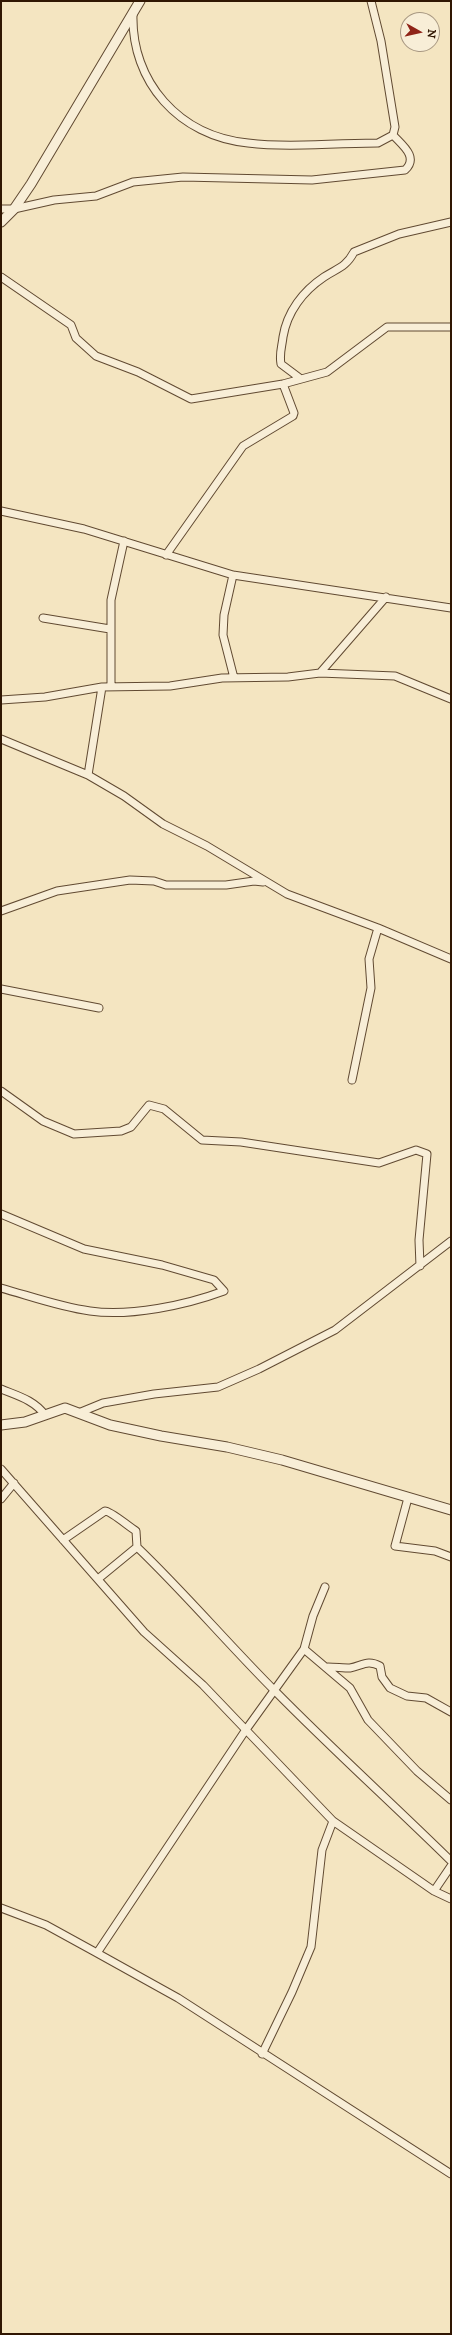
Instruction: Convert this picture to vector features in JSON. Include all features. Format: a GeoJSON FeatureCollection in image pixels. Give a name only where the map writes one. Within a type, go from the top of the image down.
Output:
{"type":"FeatureCollection","features":[{"type":"Feature","properties":{"kind":"street"},"geometry":{"type":"LineString","coordinates":[[1,222],[14,209],[56,144],[140,1]]}},
{"type":"Feature","properties":{"kind":"street"},"geometry":{"type":"LineString","coordinates":[[133,14],[132,29],[136,47],[156,94],[188,122],[207,132],[247,143],[378,143],[393,135],[395,127],[381,41],[371,1]]}},
{"type":"Feature","properties":{"kind":"street"},"geometry":{"type":"LineString","coordinates":[[1,208],[14,209],[54,200],[96,196],[133,182],[183,177],[312,180],[405,170],[410,162],[410,155],[393,135]]}},
{"type":"Feature","properties":{"kind":"street"},"geometry":{"type":"LineString","coordinates":[[301,379],[281,364],[279,354],[290,313],[303,294],[323,278],[348,263],[354,252],[399,234],[451,222]]}},
{"type":"Feature","properties":{"kind":"street"},"geometry":{"type":"LineString","coordinates":[[1,277],[71,325],[76,338],[96,356],[138,372],[186,398],[197,399],[283,384],[327,372],[387,327],[451,327]]}},
{"type":"Feature","properties":{"kind":"street"},"geometry":{"type":"LineString","coordinates":[[166,555],[243,446],[293,416],[294,413],[283,384]]}},
{"type":"Feature","properties":{"kind":"street"},"geometry":{"type":"LineString","coordinates":[[1,511],[84,529],[166,555],[233,573],[233,575],[451,608]]}},
{"type":"Feature","properties":{"kind":"street"},"geometry":{"type":"LineString","coordinates":[[111,687],[111,600],[124,541]]}},
{"type":"Feature","properties":{"kind":"street"},"geometry":{"type":"LineString","coordinates":[[233,575],[224,615],[223,635],[234,678]]}},
{"type":"Feature","properties":{"kind":"street"},"geometry":{"type":"LineString","coordinates":[[320,673],[386,597]]}},
{"type":"Feature","properties":{"kind":"street"},"geometry":{"type":"LineString","coordinates":[[43,618],[110,629]]}},
{"type":"Feature","properties":{"kind":"street"},"geometry":{"type":"LineString","coordinates":[[1,700],[111,687],[170,686],[234,678],[288,678],[320,673],[395,676],[451,698]]}},
{"type":"Feature","properties":{"kind":"street"},"geometry":{"type":"LineString","coordinates":[[88,775],[102,688]]}},
{"type":"Feature","properties":{"kind":"street"},"geometry":{"type":"LineString","coordinates":[[1,739],[88,775],[124,796],[163,824],[207,846],[287,894],[378,928],[451,959]]}},
{"type":"Feature","properties":{"kind":"street"},"geometry":{"type":"LineString","coordinates":[[1,910],[58,891],[130,880],[154,881],[166,885],[226,885],[254,881],[269,884]]}},
{"type":"Feature","properties":{"kind":"street"},"geometry":{"type":"LineString","coordinates":[[352,1080],[371,988],[369,959],[378,928]]}},
{"type":"Feature","properties":{"kind":"street"},"geometry":{"type":"LineString","coordinates":[[1,989],[99,1008]]}},
{"type":"Feature","properties":{"kind":"street"},"geometry":{"type":"LineString","coordinates":[[1,1091],[43,1121],[71,1134],[121,1131],[131,1126],[149,1105],[164,1109],[202,1140],[241,1142],[379,1163],[416,1150],[427,1154],[419,1240],[420,1266]]}},
{"type":"Feature","properties":{"kind":"street"},"geometry":{"type":"LineString","coordinates":[[1,1214],[84,1249],[162,1265],[214,1280],[224,1291],[159,1308],[115,1312],[86,1310],[1,1288]]}},
{"type":"Feature","properties":{"kind":"street"},"geometry":{"type":"LineString","coordinates":[[81,1412],[110,1402],[154,1394],[218,1387],[303,1348],[334,1330],[451,1241]]}},
{"type":"Feature","properties":{"kind":"street"},"geometry":{"type":"LineString","coordinates":[[1,1389],[27,1399],[39,1407],[45,1415]]}},
{"type":"Feature","properties":{"kind":"street"},"geometry":{"type":"LineString","coordinates":[[1,1425],[25,1422],[65,1408],[81,1412],[110,1425],[266,1456],[451,1510]]}},
{"type":"Feature","properties":{"kind":"street"},"geometry":{"type":"LineString","coordinates":[[1,1469],[144,1632],[203,1685],[245,1731],[333,1821],[434,1890],[451,1898]]}},
{"type":"Feature","properties":{"kind":"street"},"geometry":{"type":"LineString","coordinates":[[1,1499],[14,1483]]}},
{"type":"Feature","properties":{"kind":"street"},"geometry":{"type":"LineString","coordinates":[[408,1498],[395,1546],[435,1551],[451,1556]]}},
{"type":"Feature","properties":{"kind":"street"},"geometry":{"type":"LineString","coordinates":[[63,1540],[105,1510],[109,1511],[122,1523],[136,1531],[137,1547],[196,1606],[275,1691],[451,1861]]}},
{"type":"Feature","properties":{"kind":"street"},"geometry":{"type":"LineString","coordinates":[[98,1579],[137,1547]]}},
{"type":"Feature","properties":{"kind":"street"},"geometry":{"type":"LineString","coordinates":[[97,1953],[245,1731],[304,1649],[313,1616],[325,1587]]}},
{"type":"Feature","properties":{"kind":"street"},"geometry":{"type":"LineString","coordinates":[[304,1649],[328,1667],[350,1688],[368,1720],[417,1771],[451,1800]]}},
{"type":"Feature","properties":{"kind":"street"},"geometry":{"type":"LineString","coordinates":[[328,1667],[351,1668],[366,1662],[373,1662],[380,1666],[382,1677],[390,1688],[407,1696],[426,1698],[451,1712]]}},
{"type":"Feature","properties":{"kind":"street"},"geometry":{"type":"LineString","coordinates":[[262,2054],[292,1992],[311,1948],[322,1850],[333,1821]]}},
{"type":"Feature","properties":{"kind":"street"},"geometry":{"type":"LineString","coordinates":[[434,1890],[451,1866]]}},
{"type":"Feature","properties":{"kind":"street"},"geometry":{"type":"LineString","coordinates":[[1,1908],[46,1925],[178,1998],[262,2054],[451,2174]]}}]}
